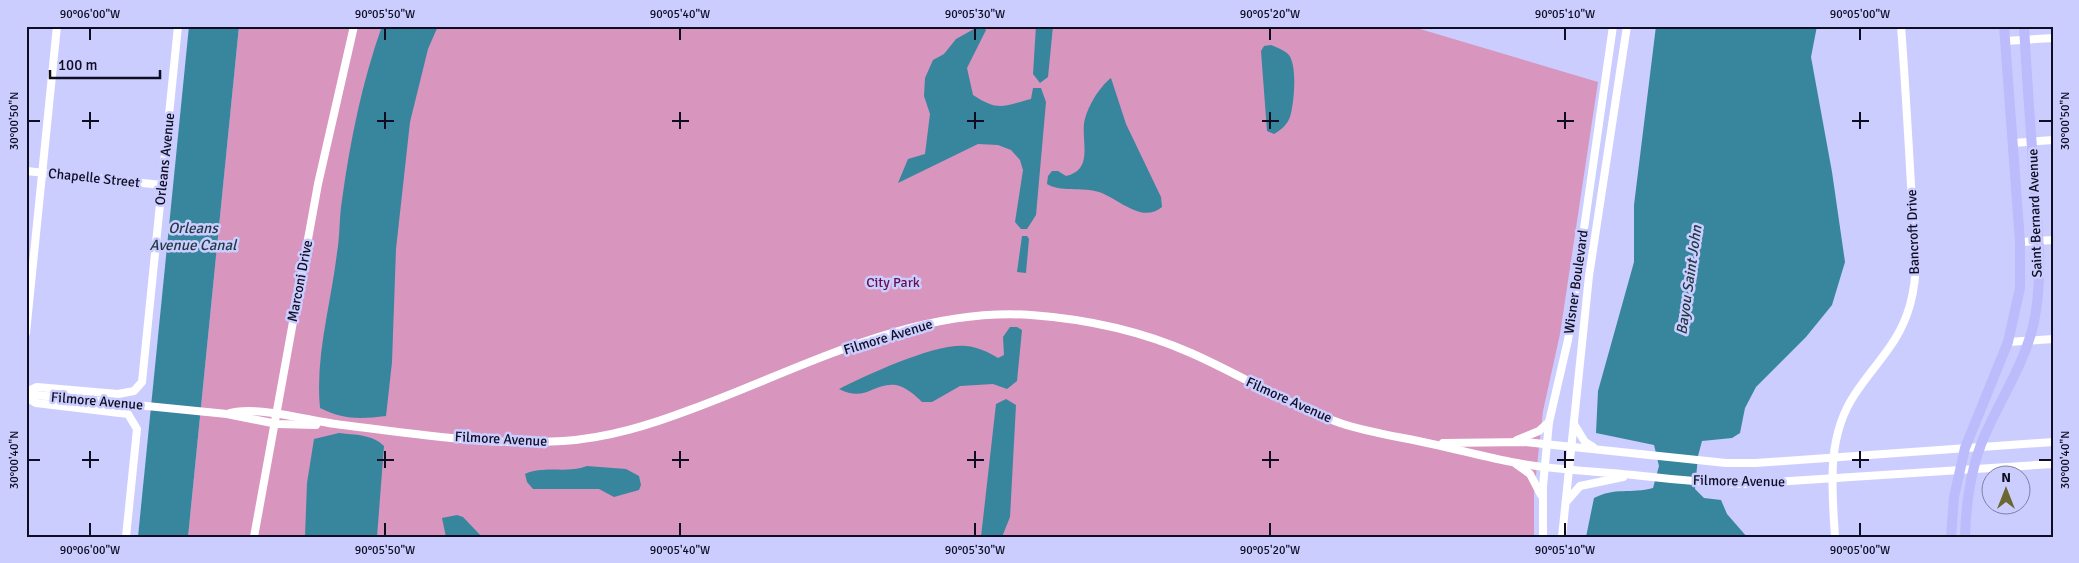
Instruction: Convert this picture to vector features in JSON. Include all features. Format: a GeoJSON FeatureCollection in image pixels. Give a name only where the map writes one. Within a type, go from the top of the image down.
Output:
{"type":"FeatureCollection","features":[{"type":"Feature","properties":{"kind":"main road","name":"Saint Bernard Avenue"},"geometry":{"type":"LineString","coordinates":[[1951,537],[1954,498],[1965,448],[2008,342],[2020,288],[2020,242],[2004,26]]}},
{"type":"Feature","properties":{"kind":"main road","name":"Saint Bernard Avenue"},"geometry":{"type":"LineString","coordinates":[[1965,537],[1965,520],[1973,470],[1980,446],[2014,378],[2034,322],[2037,298],[2038,241],[2024,26]]}},
{"type":"Feature","properties":{"kind":"street"},"geometry":{"type":"LineString","coordinates":[[26,333],[40,172],[57,26]]}},
{"type":"Feature","properties":{"kind":"street","name":"Orleans Avenue"},"geometry":{"type":"LineString","coordinates":[[26,394],[37,387],[118,394],[134,391],[142,382],[178,26]]}},
{"type":"Feature","properties":{"kind":"street","name":"Marconi Drive"},"geometry":{"type":"LineString","coordinates":[[254,537],[273,423],[318,184],[354,26]]}},
{"type":"Feature","properties":{"kind":"street","name":"Wisner Boulevard"},"geometry":{"type":"LineString","coordinates":[[1543,537],[1542,496],[1549,422],[1568,340],[1613,26]]}},
{"type":"Feature","properties":{"kind":"street","name":"Wisner Boulevard"},"geometry":{"type":"LineString","coordinates":[[1562,537],[1589,276],[1627,26]]}},
{"type":"Feature","properties":{"kind":"street","name":"Bancroft Drive"},"geometry":{"type":"LineString","coordinates":[[1834,537],[1832,479],[1836,436],[1847,408],[1894,342],[1905,319],[1914,286],[1915,247],[1901,26]]}},
{"type":"Feature","properties":{"kind":"street"},"geometry":{"type":"LineString","coordinates":[[2005,41],[2053,38]]}},
{"type":"Feature","properties":{"kind":"street"},"geometry":{"type":"LineString","coordinates":[[2013,143],[2053,140]]}},
{"type":"Feature","properties":{"kind":"street","name":"Chapelle Street"},"geometry":{"type":"LineString","coordinates":[[26,171],[162,185]]}},
{"type":"Feature","properties":{"kind":"street"},"geometry":{"type":"LineString","coordinates":[[2020,242],[2053,240]]}},
{"type":"Feature","properties":{"kind":"street","name":"Filmore Avenue"},"geometry":{"type":"LineString","coordinates":[[227,414],[236,411],[275,414],[340,425],[496,442],[563,441],[600,438],[652,424],[877,338],[945,320],[978,316],[1026,315],[1080,320],[1134,332],[1193,354],[1271,394],[1323,417],[1389,436],[1514,462],[1696,482],[1744,484],[2053,464]]}},
{"type":"Feature","properties":{"kind":"street"},"geometry":{"type":"LineString","coordinates":[[2008,342],[2053,339]]}},
{"type":"Feature","properties":{"kind":"street"},"geometry":{"type":"LineString","coordinates":[[26,394],[36,402],[128,414],[137,428],[126,537]]}},
{"type":"Feature","properties":{"kind":"street","name":"Filmore Avenue"},"geometry":{"type":"LineString","coordinates":[[26,394],[227,414],[273,423],[340,425]]}},
{"type":"Feature","properties":{"kind":"street"},"geometry":{"type":"LineString","coordinates":[[1573,421],[1575,428],[1585,442],[1597,449]]}},
{"type":"Feature","properties":{"kind":"street"},"geometry":{"type":"LineString","coordinates":[[1512,443],[1529,436],[1549,422]]}},
{"type":"Feature","properties":{"kind":"street","name":"Filmore Avenue"},"geometry":{"type":"LineString","coordinates":[[1428,443],[1547,444],[1699,461],[1756,463],[2053,442]]}},
{"type":"Feature","properties":{"kind":"street"},"geometry":{"type":"LineString","coordinates":[[1514,462],[1530,474],[1542,496]]}},
{"type":"Feature","properties":{"kind":"street"},"geometry":{"type":"LineString","coordinates":[[1565,504],[1580,486],[1593,482],[1636,476]]}},
{"type":"Feature","properties":{"kind":"green space","name":"City Park"},"geometry":{"type":"Polygon","coordinates":[[[239,26],[1410,26],[1598,82],[1560,334],[1543,411],[1534,493],[1534,537],[188,537],[239,26]]]}},
{"type":"Feature","properties":{"kind":"water","name":"Orleans Avenue Canal"},"geometry":{"type":"Polygon","coordinates":[[[189,26],[239,26],[188,537],[138,537],[189,26]]]}},
{"type":"Feature","properties":{"kind":"water"},"geometry":{"type":"Polygon","coordinates":[[[382,26],[438,26],[428,49],[410,122],[396,249],[392,362],[386,416],[352,418],[337,415],[320,408],[320,369],[349,156],[363,90],[382,26]]]}},
{"type":"Feature","properties":{"kind":"water"},"geometry":{"type":"Polygon","coordinates":[[[1036,26],[1053,26],[1048,77],[1040,83],[1033,74],[1036,26]]]}},
{"type":"Feature","properties":{"kind":"water","name":"Bayou Saint John"},"geometry":{"type":"Polygon","coordinates":[[[1656,26],[1817,26],[1811,57],[1832,172],[1845,262],[1832,305],[1806,337],[1756,387],[1745,408],[1740,433],[1732,438],[1702,441],[1698,456],[1695,489],[1704,498],[1721,500],[1727,514],[1747,537],[1586,537],[1594,498],[1609,493],[1653,488],[1659,466],[1654,445],[1596,433],[1598,391],[1634,262],[1634,205],[1656,26]]]}},
{"type":"Feature","properties":{"kind":"water"},"geometry":{"type":"Polygon","coordinates":[[[983,27],[986,30],[967,68],[973,95],[989,104],[1001,106],[1031,99],[1033,88],[1041,88],[1046,102],[1036,215],[1027,229],[1021,229],[1015,222],[1023,170],[1020,160],[1011,150],[998,145],[978,144],[898,183],[908,159],[925,154],[930,114],[924,96],[925,78],[933,60],[944,54],[956,39],[974,29],[983,27]]]}},
{"type":"Feature","properties":{"kind":"water"},"geometry":{"type":"Polygon","coordinates":[[[1271,45],[1288,54],[1293,66],[1294,75],[1294,94],[1290,117],[1284,127],[1274,134],[1267,131],[1261,51],[1264,46],[1271,45]]]}},
{"type":"Feature","properties":{"kind":"water"},"geometry":{"type":"Polygon","coordinates":[[[1111,78],[1126,124],[1161,197],[1162,207],[1154,212],[1138,212],[1099,192],[1058,188],[1047,184],[1048,176],[1052,171],[1058,171],[1066,176],[1080,168],[1084,155],[1084,124],[1087,112],[1098,93],[1111,78]]]}},
{"type":"Feature","properties":{"kind":"water"},"geometry":{"type":"Polygon","coordinates":[[[1022,236],[1027,236],[1029,239],[1026,273],[1017,272],[1022,236]]]}},
{"type":"Feature","properties":{"kind":"water"},"geometry":{"type":"Polygon","coordinates":[[[1010,327],[1017,327],[1022,330],[1017,381],[1007,389],[993,384],[960,386],[932,402],[922,402],[907,389],[896,385],[881,386],[856,394],[839,389],[901,361],[937,349],[966,346],[983,350],[998,358],[1004,355],[1003,337],[1010,327]]]}},
{"type":"Feature","properties":{"kind":"water"},"geometry":{"type":"Polygon","coordinates":[[[1006,399],[1016,405],[1010,517],[1002,537],[981,537],[996,404],[1006,399]]]}},
{"type":"Feature","properties":{"kind":"water"},"geometry":{"type":"Polygon","coordinates":[[[339,433],[369,437],[384,446],[377,537],[305,537],[307,483],[314,439],[339,433]]]}},
{"type":"Feature","properties":{"kind":"water"},"geometry":{"type":"Polygon","coordinates":[[[587,466],[626,469],[639,476],[641,485],[639,490],[614,497],[599,489],[533,489],[527,482],[525,474],[533,471],[571,469],[587,466]]]}},
{"type":"Feature","properties":{"kind":"water"},"geometry":{"type":"Polygon","coordinates":[[[457,515],[463,517],[482,537],[446,537],[442,518],[457,515]]]}}]}
